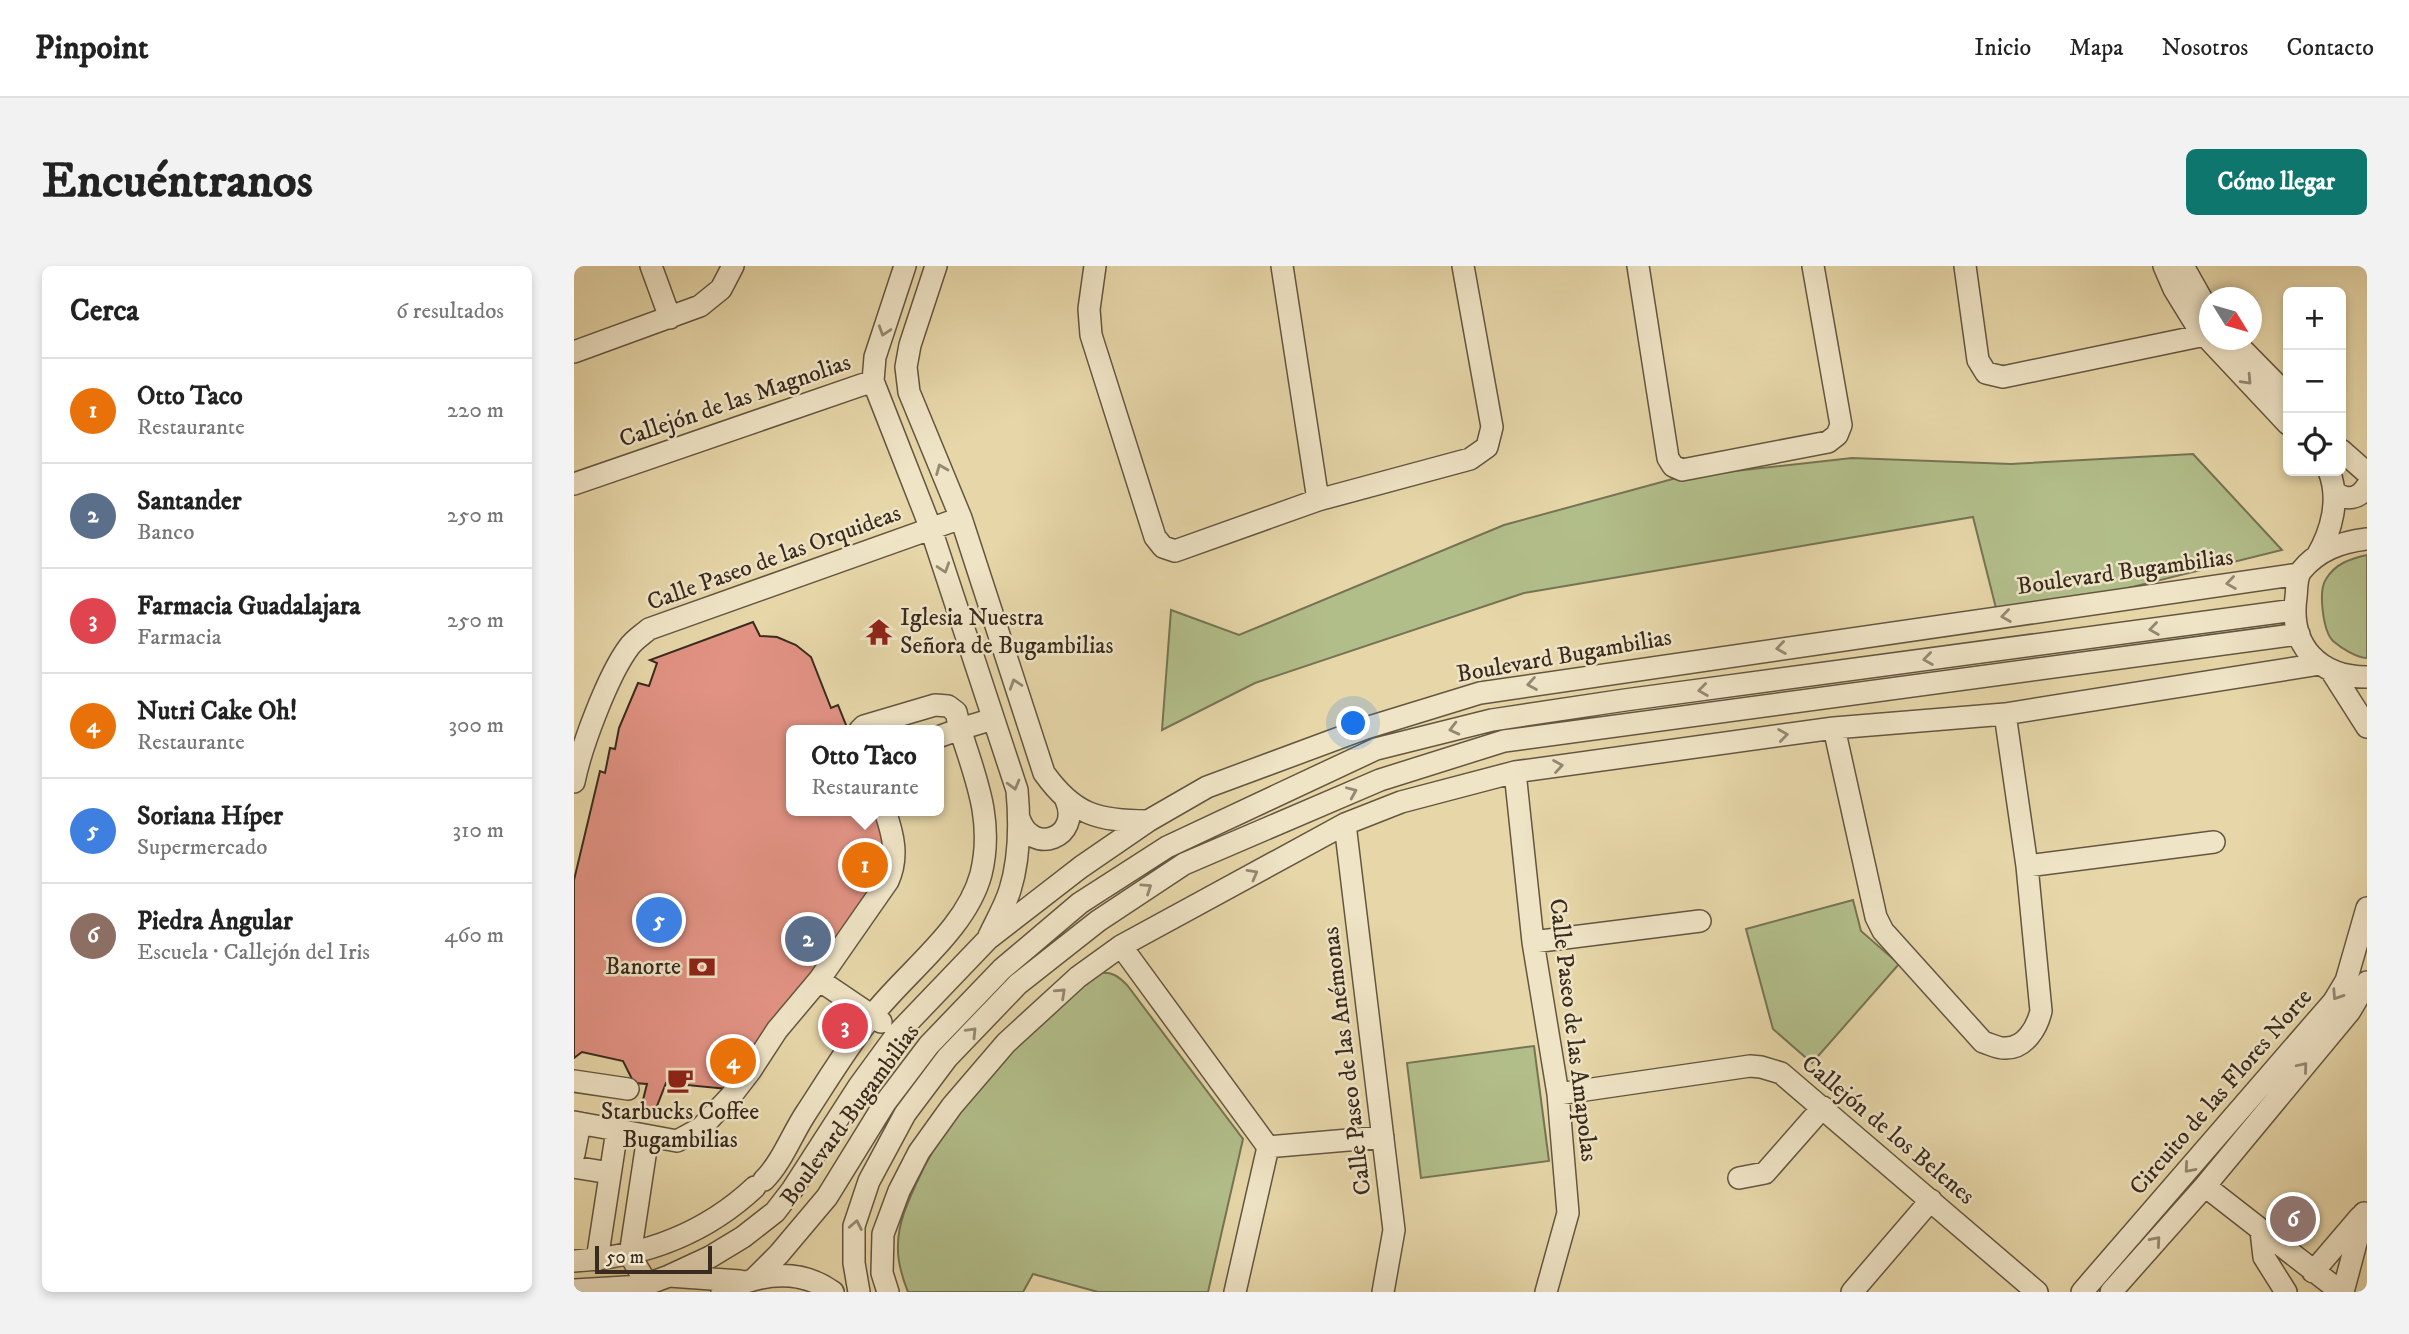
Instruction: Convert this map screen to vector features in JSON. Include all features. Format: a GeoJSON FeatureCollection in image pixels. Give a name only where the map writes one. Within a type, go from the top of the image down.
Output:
{"type":"FeatureCollection","features":[{"type":"Feature","properties":{"kind":"street"},"geometry":{"type":"LineString","coordinates":[[651,266],[670,318]]}},
{"type":"Feature","properties":{"kind":"street"},"geometry":{"type":"LineString","coordinates":[[574,352],[700,306],[714,296],[727,280],[733,266]]}},
{"type":"Feature","properties":{"kind":"street"},"geometry":{"type":"LineString","coordinates":[[905,266],[875,357],[873,381],[931,529],[1017,790],[1020,818],[1018,851],[1010,890],[988,939]]}},
{"type":"Feature","properties":{"kind":"street"},"geometry":{"type":"LineString","coordinates":[[936,266],[910,345],[906,367],[909,392],[961,518],[1044,773],[1059,794],[1073,806],[1113,821],[1148,821]]}},
{"type":"Feature","properties":{"kind":"street"},"geometry":{"type":"LineString","coordinates":[[1095,266],[1089,309],[1091,335],[1155,537],[1169,550],[1181,550],[1318,500],[1469,459],[1487,447],[1492,427],[1463,266]]}},
{"type":"Feature","properties":{"kind":"street"},"geometry":{"type":"LineString","coordinates":[[1282,266],[1318,500]]}},
{"type":"Feature","properties":{"kind":"street"},"geometry":{"type":"LineString","coordinates":[[1638,266],[1668,458],[1673,466],[1682,470],[1828,442],[1837,435],[1841,425],[1813,266]]}},
{"type":"Feature","properties":{"kind":"street"},"geometry":{"type":"LineString","coordinates":[[1965,266],[1978,360],[1986,373],[1994,376],[2003,377],[2199,336]]}},
{"type":"Feature","properties":{"kind":"street"},"geometry":{"type":"LineString","coordinates":[[2164,266],[2174,289],[2199,326]]}},
{"type":"Feature","properties":{"kind":"street"},"geometry":{"type":"LineString","coordinates":[[2183,266],[2199,294]]}},
{"type":"Feature","properties":{"kind":"street"},"geometry":{"type":"LineString","coordinates":[[2219,350],[2283,419]]}},
{"type":"Feature","properties":{"kind":"street"},"geometry":{"type":"LineString","coordinates":[[2244,350],[2283,391]]}},
{"type":"Feature","properties":{"kind":"street","name":"Callejón de las Magnolias"},"geometry":{"type":"LineString","coordinates":[[574,484],[873,381]]}},
{"type":"Feature","properties":{"kind":"street"},"geometry":{"type":"LineString","coordinates":[[2346,454],[2367,473]]}},
{"type":"Feature","properties":{"kind":"street"},"geometry":{"type":"LineString","coordinates":[[2331,481],[2345,498],[2363,493],[2367,486]]}},
{"type":"Feature","properties":{"kind":"street"},"geometry":{"type":"LineString","coordinates":[[2331,481],[2333,517],[2328,537],[2317,556],[2299,574],[2294,610],[2299,634],[2308,653],[2326,668],[2367,727]]}},
{"type":"Feature","properties":{"kind":"street","name":"Calle Paseo de las Orquideas"},"geometry":{"type":"LineString","coordinates":[[574,782],[580,738],[616,666],[631,644],[649,629],[961,518]]}},
{"type":"Feature","properties":{"kind":"street"},"geometry":{"type":"LineString","coordinates":[[2317,556],[2346,542],[2367,539]]}},
{"type":"Feature","properties":{"kind":"street","name":"Boulevard Bugambilias"},"geometry":{"type":"LineString","coordinates":[[574,1290],[647,1284],[669,1276],[710,1257],[743,1237],[775,1212],[897,1034],[988,939],[1081,867],[1148,821],[1207,787],[1374,725],[1480,693],[1574,677],[2299,574]]}},
{"type":"Feature","properties":{"kind":"street","name":"Boulevard Bugambilias"},"geometry":{"type":"LineString","coordinates":[[749,1279],[793,1238],[827,1197],[885,1103],[929,1045],[1019,954],[1080,903],[1167,847],[1376,749],[1492,720],[2294,610]]}},
{"type":"Feature","properties":{"kind":"street","name":"Boulevard Bugambilias"},"geometry":{"type":"LineString","coordinates":[[859,1292],[854,1263],[854,1226],[869,1181],[905,1114],[947,1058],[1018,984],[1088,929],[1184,864],[1380,780],[1504,741],[2299,634]]}},
{"type":"Feature","properties":{"kind":"street"},"geometry":{"type":"LineString","coordinates":[[888,1292],[882,1273],[883,1234],[899,1191],[919,1152],[952,1106],[1006,1043],[1078,977],[1121,946],[1345,824],[1401,803],[1515,772],[1834,728],[2005,714],[2326,668],[2367,677]]}},
{"type":"Feature","properties":{"kind":"street"},"geometry":{"type":"LineString","coordinates":[[1574,677],[1625,700]]}},
{"type":"Feature","properties":{"kind":"street"},"geometry":{"type":"LineString","coordinates":[[574,1261],[630,1255],[653,1248],[712,1222],[759,1184],[772,1172],[804,1116],[872,1016],[944,937],[965,909],[980,876],[985,844],[985,809],[954,710],[948,706],[935,705],[867,725]]}},
{"type":"Feature","properties":{"kind":"street"},"geometry":{"type":"LineString","coordinates":[[1834,728],[1871,901],[1883,931],[1983,1042],[2004,1049],[2026,1040],[2036,1026],[2041,1011],[2027,866],[2005,714]]}},
{"type":"Feature","properties":{"kind":"street"},"geometry":{"type":"LineString","coordinates":[[944,735],[993,719]]}},
{"type":"Feature","properties":{"kind":"street"},"geometry":{"type":"LineString","coordinates":[[1330,770],[1374,725]]}},
{"type":"Feature","properties":{"kind":"street","name":"Calle Paseo de las Amapolas"},"geometry":{"type":"LineString","coordinates":[[1515,772],[1533,942],[1558,1094],[1568,1213],[1546,1292]]}},
{"type":"Feature","properties":{"kind":"street"},"geometry":{"type":"LineString","coordinates":[[1380,780],[1434,793]]}},
{"type":"Feature","properties":{"kind":"street"},"geometry":{"type":"LineString","coordinates":[[1020,818],[1026,831],[1032,836],[1039,839],[1054,837],[1060,834],[1069,821],[1066,800]]}},
{"type":"Feature","properties":{"kind":"street"},"geometry":{"type":"LineString","coordinates":[[574,1154],[577,1123],[677,1141],[701,1128],[745,1079],[778,1030],[883,891],[894,858],[887,816]]}},
{"type":"Feature","properties":{"kind":"street","name":"Calle Paseo de las Anémonas"},"geometry":{"type":"LineString","coordinates":[[1345,824],[1394,1230],[1383,1292]]}},
{"type":"Feature","properties":{"kind":"street"},"geometry":{"type":"LineString","coordinates":[[2027,866],[2214,842]]}},
{"type":"Feature","properties":{"kind":"street","name":"Circuito de las Flores Norte"},"geometry":{"type":"LineString","coordinates":[[2082,1292],[2334,1001],[2346,981],[2367,908]]}},
{"type":"Feature","properties":{"kind":"street"},"geometry":{"type":"LineString","coordinates":[[1533,942],[1700,921]]}},
{"type":"Feature","properties":{"kind":"street"},"geometry":{"type":"LineString","coordinates":[[1121,946],[1268,1147],[1235,1292]]}},
{"type":"Feature","properties":{"kind":"street"},"geometry":{"type":"LineString","coordinates":[[930,1000],[1019,954]]}},
{"type":"Feature","properties":{"kind":"street"},"geometry":{"type":"LineString","coordinates":[[818,980],[897,1034]]}},
{"type":"Feature","properties":{"kind":"street","name":"Circuito de las Flores Norte"},"geometry":{"type":"LineString","coordinates":[[2111,1292],[2205,1186],[2350,1011],[2367,982]]}},
{"type":"Feature","properties":{"kind":"street","name":"Callejón de los Belenes"},"geometry":{"type":"LineString","coordinates":[[1558,1094],[1750,1066],[1761,1067],[1790,1079],[2037,1292]]}},
{"type":"Feature","properties":{"kind":"street"},"geometry":{"type":"LineString","coordinates":[[574,1081],[628,1089]]}},
{"type":"Feature","properties":{"kind":"street"},"geometry":{"type":"LineString","coordinates":[[869,1181],[952,1106]]}},
{"type":"Feature","properties":{"kind":"street"},"geometry":{"type":"LineString","coordinates":[[1739,1178],[1765,1173],[1823,1107]]}},
{"type":"Feature","properties":{"kind":"street"},"geometry":{"type":"LineString","coordinates":[[597,1260],[617,1129]]}},
{"type":"Feature","properties":{"kind":"street"},"geometry":{"type":"LineString","coordinates":[[647,1284],[630,1255],[648,1136]]}},
{"type":"Feature","properties":{"kind":"street"},"geometry":{"type":"LineString","coordinates":[[1268,1147],[1383,1137]]}},
{"type":"Feature","properties":{"kind":"street"},"geometry":{"type":"LineString","coordinates":[[793,1238],[797,1211],[816,1152]]}},
{"type":"Feature","properties":{"kind":"street"},"geometry":{"type":"LineString","coordinates":[[574,1167],[610,1172]]}},
{"type":"Feature","properties":{"kind":"street"},"geometry":{"type":"LineString","coordinates":[[2205,1186],[2342,1292],[2366,1213]]}},
{"type":"Feature","properties":{"kind":"street"},"geometry":{"type":"LineString","coordinates":[[1852,1292],[1931,1200]]}},
{"type":"Feature","properties":{"kind":"street"},"geometry":{"type":"LineString","coordinates":[[2313,1272],[2366,1213]]}},
{"type":"Feature","properties":{"kind":"street"},"geometry":{"type":"LineString","coordinates":[[2261,1231],[2264,1257],[2286,1292]]}},
{"type":"Feature","properties":{"kind":"street"},"geometry":{"type":"LineString","coordinates":[[669,1276],[699,1280],[780,1275],[805,1278],[833,1292]]}},
{"type":"Feature","properties":{"kind":"street"},"geometry":{"type":"LineString","coordinates":[[722,1292],[749,1279]]}},
{"type":"Feature","properties":{"kind":"green space"},"geometry":{"type":"Polygon","coordinates":[[[2193,454],[2282,550],[1999,620],[1973,517],[1524,593],[1255,683],[1162,730],[1171,610],[1239,635],[1504,525],[1680,477],[1852,458],[2011,464],[2193,454]]]}},
{"type":"Feature","properties":{"kind":"green space"},"geometry":{"type":"Polygon","coordinates":[[[2367,555],[2367,658],[2349,652],[2333,641],[2324,620],[2322,592],[2326,579],[2334,569],[2349,560],[2367,555]]]}},
{"type":"Feature","properties":{"kind":"green space"},"geometry":{"type":"Polygon","coordinates":[[[1853,900],[1861,931],[1899,964],[1812,1063],[1773,1029],[1746,929],[1853,900]]]}},
{"type":"Feature","properties":{"kind":"green space"},"geometry":{"type":"Polygon","coordinates":[[[1100,973],[1115,975],[1127,985],[1243,1139],[1208,1292],[1098,1292],[1033,1274],[1023,1292],[908,1292],[898,1257],[900,1229],[916,1184],[950,1123],[994,1068],[1019,1042],[1100,973]]]}},
{"type":"Feature","properties":{"kind":"green space"},"geometry":{"type":"Polygon","coordinates":[[[1534,1046],[1549,1161],[1421,1178],[1407,1063],[1534,1046]]]}},
{"type":"Feature","properties":{"kind":"building"},"geometry":{"type":"Polygon","coordinates":[[[753,622],[760,636],[777,637],[796,645],[811,657],[831,708],[838,705],[846,725],[786,725],[786,816],[881,816],[888,867],[728,1089],[666,1083],[655,1111],[640,1112],[647,1084],[634,1083],[623,1061],[582,1052],[574,1058],[574,880],[600,771],[605,773],[610,748],[615,749],[619,728],[638,683],[649,686],[657,663],[650,660],[753,622]]]}},
{"type":"Feature","properties":{"kind":"place","name":"Iglesia Nuestra Señora de Bugambilias"},"geometry":{"type":"Point","coordinates":[879,632]}},
{"type":"Feature","properties":{"kind":"place","name":"Otto Taco"},"geometry":{"type":"Point","coordinates":[865,865]}},
{"type":"Feature","properties":{"kind":"place","name":"Soriana Híper"},"geometry":{"type":"Point","coordinates":[659,920]}},
{"type":"Feature","properties":{"kind":"place","name":"Santander"},"geometry":{"type":"Point","coordinates":[808,939]}},
{"type":"Feature","properties":{"kind":"place","name":"Banorte"},"geometry":{"type":"Point","coordinates":[702,967]}},
{"type":"Feature","properties":{"kind":"place","name":"Farmacia Guadalajara"},"geometry":{"type":"Point","coordinates":[845,1026]}},
{"type":"Feature","properties":{"kind":"place","name":"Nutri Cake Oh!"},"geometry":{"type":"Point","coordinates":[733,1061]}},
{"type":"Feature","properties":{"kind":"place","name":"Starbucks Coffee Bugambilias"},"geometry":{"type":"Point","coordinates":[680,1080]}},
{"type":"Feature","properties":{"kind":"place","name":"Piedra Angular"},"geometry":{"type":"Point","coordinates":[2293,1219]}}]}
